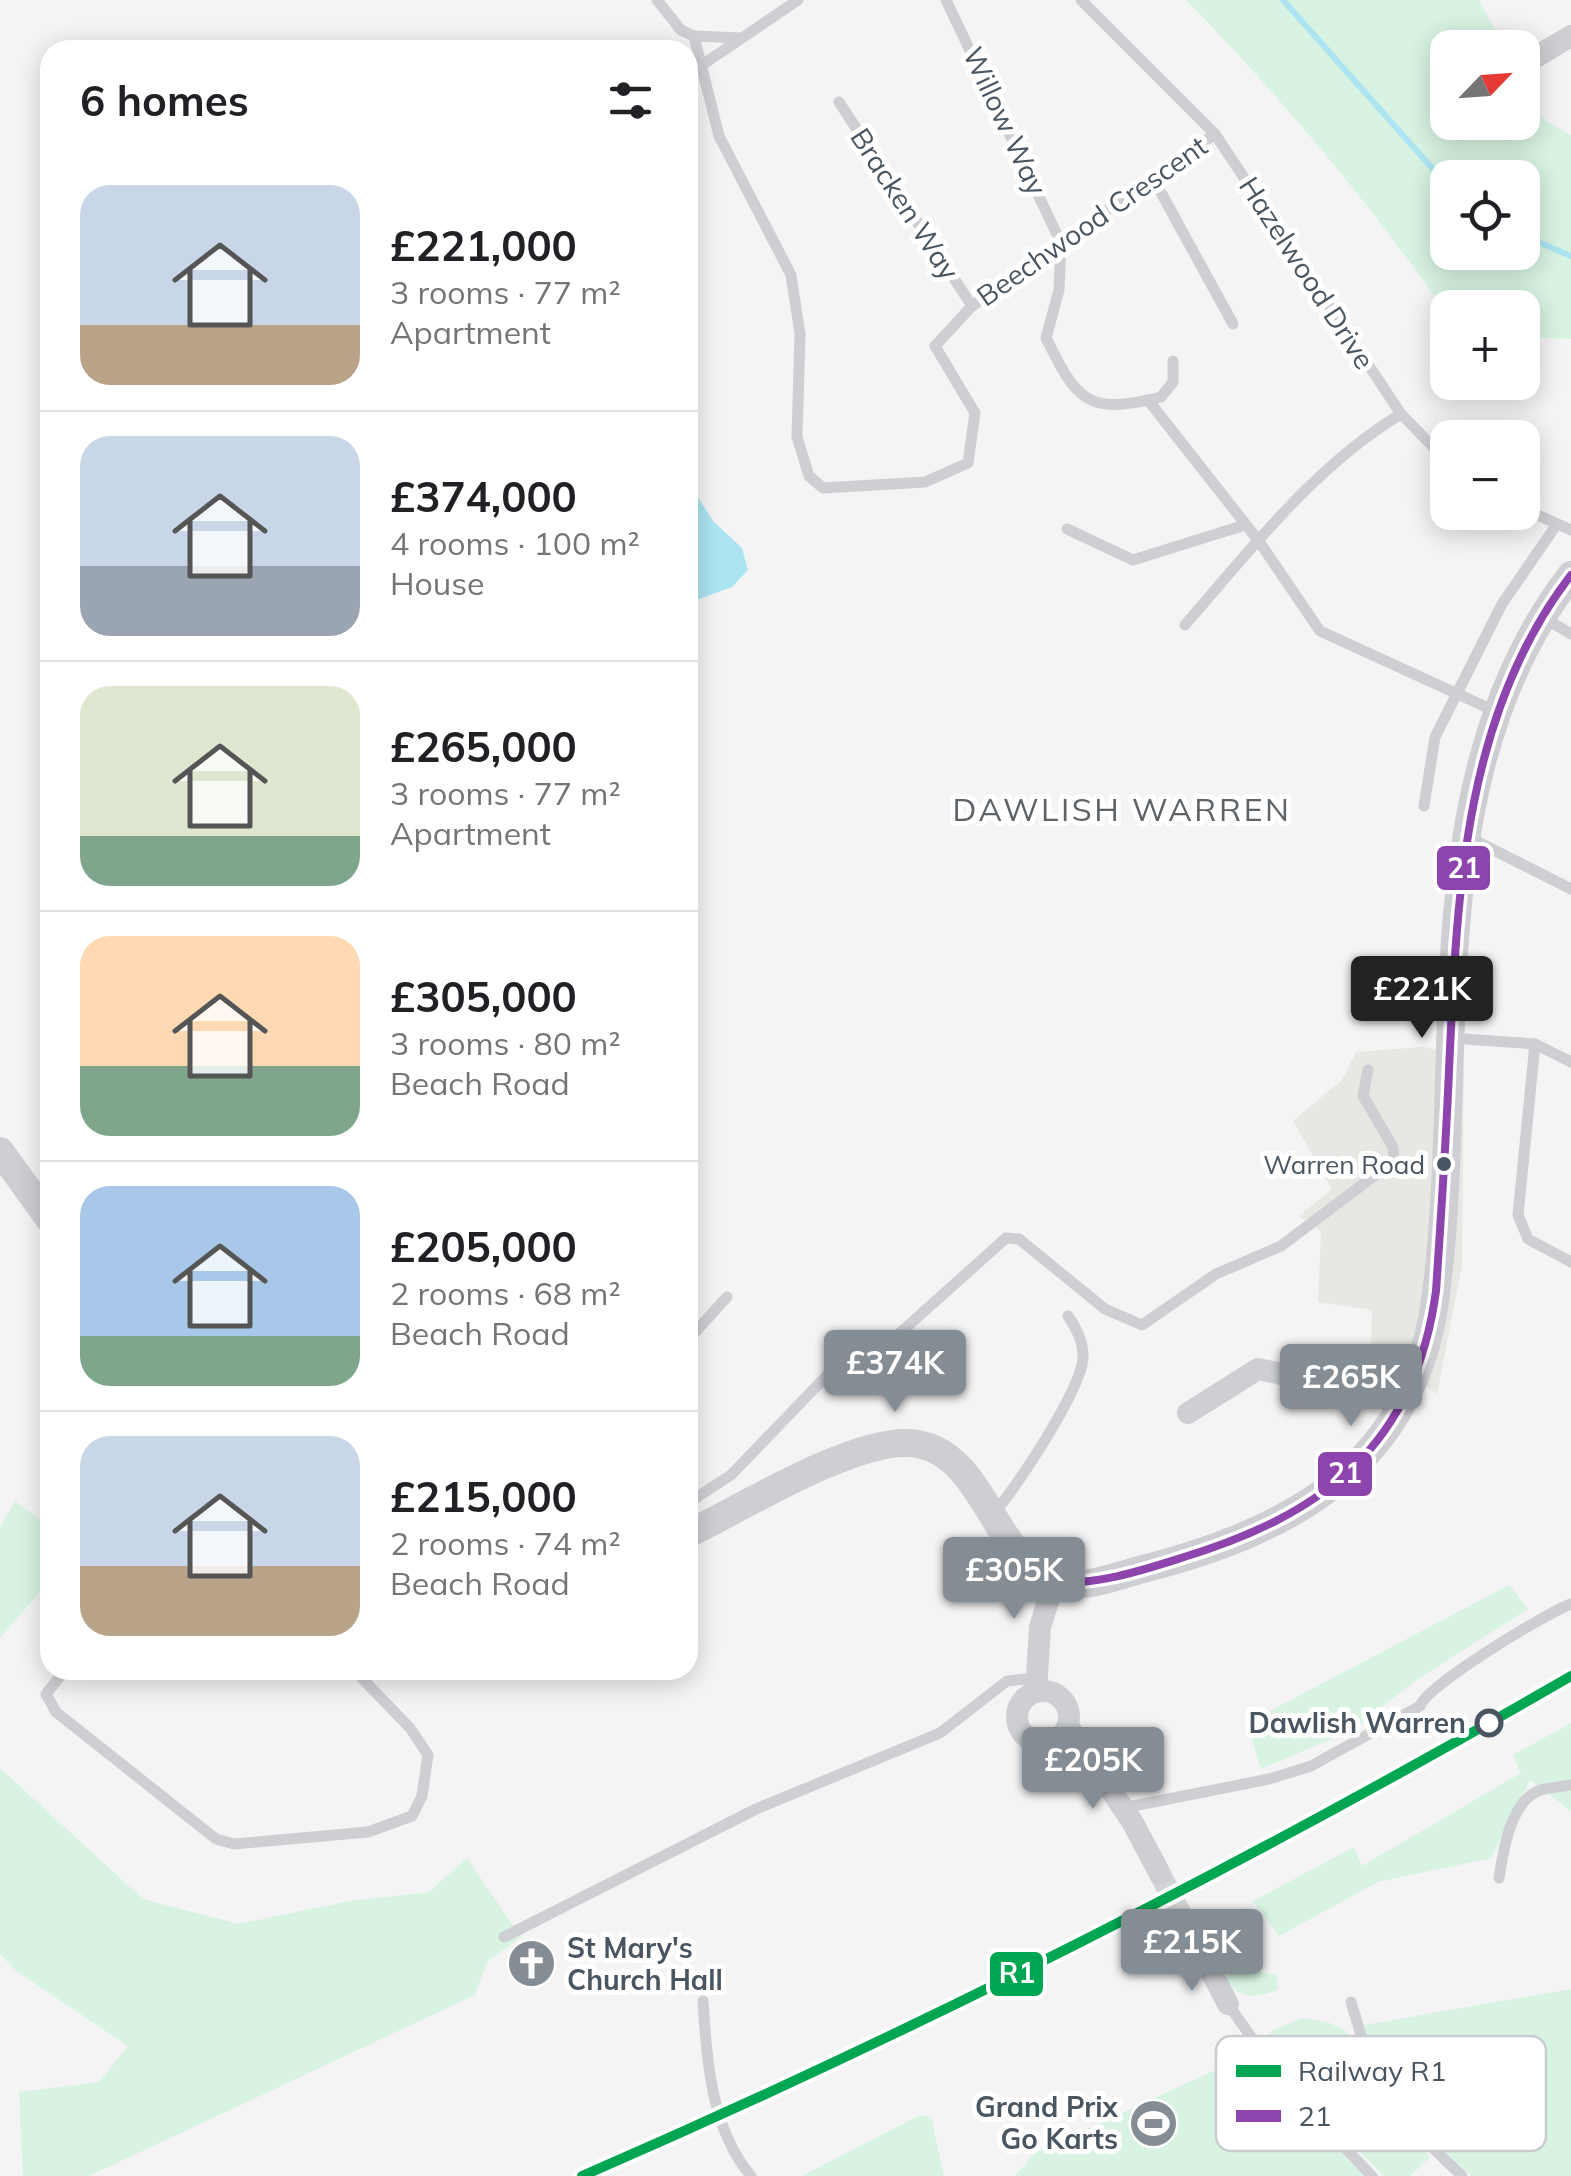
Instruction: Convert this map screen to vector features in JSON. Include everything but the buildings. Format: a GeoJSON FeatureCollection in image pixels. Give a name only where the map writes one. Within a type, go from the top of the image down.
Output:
{"type":"FeatureCollection","features":[{"type":"Feature","properties":{"kind":"street"},"geometry":{"type":"LineString","coordinates":[[1540,54],[1571,36]]}},
{"type":"Feature","properties":{"kind":"street"},"geometry":{"type":"LineString","coordinates":[[698,1529],[826,1466],[874,1447],[904,1443],[944,1453],[1020,1552],[1054,1582],[1095,1581],[1210,1549],[1290,1516],[1356,1468],[1392,1423],[1415,1379],[1436,1291],[1466,836],[1497,712],[1543,617],[1571,575]]}},
{"type":"Feature","properties":{"kind":"street"},"geometry":{"type":"LineString","coordinates":[[0,1151],[40,1206]]}},
{"type":"Feature","properties":{"kind":"street"},"geometry":{"type":"LineString","coordinates":[[1188,1413],[1258,1370],[1309,1380],[1352,1364],[1372,1364],[1415,1379]]}},
{"type":"Feature","properties":{"kind":"street"},"geometry":{"type":"LineString","coordinates":[[1054,1582],[1040,1626],[1036,1685],[1017,1712],[1024,1736],[1042,1744],[1052,1742],[1068,1726]]}},
{"type":"Feature","properties":{"kind":"street"},"geometry":{"type":"LineString","coordinates":[[1036,1685],[1062,1700],[1068,1726],[1124,1808],[1160,1874]]}},
{"type":"Feature","properties":{"kind":"street"},"geometry":{"type":"LineString","coordinates":[[1187,1926],[1228,2004]]}},
{"type":"Feature","properties":{"kind":"lane"},"geometry":{"type":"LineString","coordinates":[[657,0],[682,30],[694,36],[740,38]]}},
{"type":"Feature","properties":{"kind":"lane"},"geometry":{"type":"LineString","coordinates":[[698,51],[702,66],[798,0]]}},
{"type":"Feature","properties":{"kind":"lane","name":"Willow Way"},"geometry":{"type":"LineString","coordinates":[[946,0],[1061,243]]}},
{"type":"Feature","properties":{"kind":"lane","name":"Hazelwood Drive"},"geometry":{"type":"LineString","coordinates":[[1081,0],[1216,134],[1402,414],[1430,443]]}},
{"type":"Feature","properties":{"kind":"lane"},"geometry":{"type":"LineString","coordinates":[[694,36],[695,40]]}},
{"type":"Feature","properties":{"kind":"lane","name":"Beechwood Crescent"},"geometry":{"type":"LineString","coordinates":[[702,66],[720,136],[791,275],[800,334],[798,437],[809,476],[824,488],[926,482],[968,463],[976,413],[935,346],[972,306],[1216,134]]}},
{"type":"Feature","properties":{"kind":"lane","name":"Bracken Way"},"geometry":{"type":"LineString","coordinates":[[839,102],[972,306]]}},
{"type":"Feature","properties":{"kind":"lane"},"geometry":{"type":"LineString","coordinates":[[1153,178],[1233,324]]}},
{"type":"Feature","properties":{"kind":"lane"},"geometry":{"type":"LineString","coordinates":[[1061,243],[1060,290],[1046,338],[1073,392],[1097,404],[1161,397],[1173,382],[1173,361]]}},
{"type":"Feature","properties":{"kind":"lane"},"geometry":{"type":"LineString","coordinates":[[1148,400],[1258,540],[1320,631],[1497,712]]}},
{"type":"Feature","properties":{"kind":"lane"},"geometry":{"type":"LineString","coordinates":[[1185,625],[1258,540],[1352,448],[1402,414]]}},
{"type":"Feature","properties":{"kind":"lane"},"geometry":{"type":"LineString","coordinates":[[1540,516],[1571,530]]}},
{"type":"Feature","properties":{"kind":"lane"},"geometry":{"type":"LineString","coordinates":[[1424,806],[1434,737],[1502,604],[1557,524]]}},
{"type":"Feature","properties":{"kind":"lane"},"geometry":{"type":"LineString","coordinates":[[1067,529],[1133,560],[1245,525]]}},
{"type":"Feature","properties":{"kind":"lane"},"geometry":{"type":"LineString","coordinates":[[1543,617],[1571,634]]}},
{"type":"Feature","properties":{"kind":"lane"},"geometry":{"type":"LineString","coordinates":[[1466,836],[1571,889]]}},
{"type":"Feature","properties":{"kind":"lane"},"geometry":{"type":"LineString","coordinates":[[1450,1038],[1535,1044],[1571,1062]]}},
{"type":"Feature","properties":{"kind":"lane"},"geometry":{"type":"LineString","coordinates":[[1535,1044],[1518,1215],[1528,1239],[1571,1262]]}},
{"type":"Feature","properties":{"kind":"lane"},"geometry":{"type":"LineString","coordinates":[[862,1366],[1006,1238],[1019,1240],[1114,1315],[1142,1325],[1216,1274],[1281,1246],[1394,1160],[1394,1147],[1362,1096],[1368,1070]]}},
{"type":"Feature","properties":{"kind":"lane"},"geometry":{"type":"LineString","coordinates":[[698,1329],[727,1297]]}},
{"type":"Feature","properties":{"kind":"lane"},"geometry":{"type":"LineString","coordinates":[[992,1515],[1017,1490],[1081,1368],[1081,1339],[1068,1316]]}},
{"type":"Feature","properties":{"kind":"lane"},"geometry":{"type":"LineString","coordinates":[[698,1497],[731,1475],[836,1366]]}},
{"type":"Feature","properties":{"kind":"lane"},"geometry":{"type":"LineString","coordinates":[[1124,1808],[1269,1779],[1310,1766],[1420,1706],[1422,1698],[1470,1664],[1532,1623],[1571,1604]]}},
{"type":"Feature","properties":{"kind":"lane"},"geometry":{"type":"LineString","coordinates":[[58,1680],[46,1694],[56,1712],[216,1840],[234,1844],[368,1832],[412,1816],[422,1796],[428,1755],[410,1728],[364,1680]]}},
{"type":"Feature","properties":{"kind":"lane"},"geometry":{"type":"LineString","coordinates":[[504,1937],[756,1809],[940,1733],[1007,1680],[1036,1685]]}},
{"type":"Feature","properties":{"kind":"lane"},"geometry":{"type":"LineString","coordinates":[[1499,1878],[1504,1847],[1528,1799],[1538,1791],[1571,1785]]}},
{"type":"Feature","properties":{"kind":"lane"},"geometry":{"type":"LineString","coordinates":[[703,2002],[714,2096],[739,2160],[751,2176]]}},
{"type":"Feature","properties":{"kind":"lane"},"geometry":{"type":"LineString","coordinates":[[1351,2002],[1361,2036]]}},
{"type":"Feature","properties":{"kind":"lane"},"geometry":{"type":"LineString","coordinates":[[1228,2004],[1250,2036]]}},
{"type":"Feature","properties":{"kind":"lane"},"geometry":{"type":"LineString","coordinates":[[1348,2151],[1372,2176]]}},
{"type":"Feature","properties":{"kind":"lane"},"geometry":{"type":"LineString","coordinates":[[1436,2151],[1462,2176]]}},
{"type":"Feature","properties":{"kind":"shaded area"},"geometry":{"type":"Polygon","coordinates":[[[1422,1047],[1464,1054],[1462,1265],[1437,1394],[1371,1348],[1372,1310],[1318,1302],[1321,1231],[1299,1216],[1332,1189],[1293,1121],[1342,1080],[1356,1052],[1422,1047]]]}},
{"type":"Feature","properties":{"kind":"green space"},"geometry":{"type":"Polygon","coordinates":[[[1186,0],[1479,0],[1496,30],[1430,30],[1430,140],[1540,140],[1540,113],[1544,120],[1571,135],[1571,339],[1540,338],[1540,290],[1430,290],[1356,191],[1186,0]]]}},
{"type":"Feature","properties":{"kind":"green space"},"geometry":{"type":"Polygon","coordinates":[[[15,1501],[40,1520],[40,1592],[0,1638],[0,1527],[15,1501]]]}},
{"type":"Feature","properties":{"kind":"green space"},"geometry":{"type":"Polygon","coordinates":[[[1509,1585],[1528,1609],[1415,1681],[1354,1729],[1261,1769],[1247,1723],[1509,1585]]]}},
{"type":"Feature","properties":{"kind":"green space"},"geometry":{"type":"Polygon","coordinates":[[[1571,1723],[1571,1811],[1530,1780],[1491,1858],[1378,1882],[1279,1936],[1253,1901],[1354,1847],[1362,1866],[1521,1773],[1513,1755],[1571,1723]]]}},
{"type":"Feature","properties":{"kind":"green space"},"geometry":{"type":"Polygon","coordinates":[[[0,1768],[143,1899],[238,1924],[350,1901],[429,1892],[467,1858],[521,1937],[487,1962],[475,1995],[89,2176],[23,2176],[19,2092],[99,2082],[128,2046],[15,1970],[0,1954],[0,1768]]]}},
{"type":"Feature","properties":{"kind":"green space"},"geometry":{"type":"Polygon","coordinates":[[[1235,1968],[1277,1975],[1278,1990],[1248,1995],[1235,1990],[1224,1977],[1235,1968]]]}},
{"type":"Feature","properties":{"kind":"green space"},"geometry":{"type":"Polygon","coordinates":[[[1571,1989],[1571,2176],[1471,2176],[1446,2151],[1546,2151],[1546,2036],[1367,2036],[1364,2025],[1571,1989]]]}},
{"type":"Feature","properties":{"kind":"green space"},"geometry":{"type":"Polygon","coordinates":[[[1302,2018],[1330,2023],[1348,2036],[1271,2036],[1271,2031],[1302,2018]]]}},
{"type":"Feature","properties":{"kind":"green space","name":"Grand Prix Go Karts"},"geometry":{"type":"Polygon","coordinates":[[[1216,2070],[1216,2151],[1340,2151],[1364,2176],[1015,2176],[1035,2153],[1216,2070]]]}},
{"type":"Feature","properties":{"kind":"green space"},"geometry":{"type":"Polygon","coordinates":[[[920,2115],[931,2117],[944,2176],[802,2176],[920,2115]]]}},
{"type":"Feature","properties":{"kind":"green space"},"geometry":{"type":"Polygon","coordinates":[[[1359,2151],[1424,2151],[1430,2157],[1410,2176],[1384,2176],[1359,2151]]]}},
{"type":"Feature","properties":{"kind":"water"},"geometry":{"type":"Polygon","coordinates":[[[698,498],[714,522],[742,548],[748,570],[732,587],[698,599],[698,498]]]}},
{"type":"Feature","properties":{"kind":"waterway"},"geometry":{"type":"LineString","coordinates":[[1283,0],[1430,166]]}},
{"type":"Feature","properties":{"kind":"waterway"},"geometry":{"type":"LineString","coordinates":[[1540,243],[1571,256]]}},
{"type":"Feature","properties":{"kind":"tunnel"},"geometry":{"type":"LineString","coordinates":[[1160,1874],[1187,1926]]}},
{"type":"Feature","properties":{"kind":"rail line","name":"R1"},"geometry":{"type":"LineString","coordinates":[[582,2176],[835,2062],[1084,1940],[1330,1811],[1571,1676]]}},
{"type":"Feature","properties":{"kind":"transit line","name":"21"},"geometry":{"type":"LineString","coordinates":[[1054,1582],[1134,1572],[1232,1541],[1278,1520],[1319,1495],[1354,1466],[1384,1432],[1407,1392],[1425,1345],[1436,1291],[1456,941],[1472,812],[1507,688],[1535,630],[1571,575]]}},
{"type":"Feature","properties":{"kind":"place","name":"Warren Road"},"geometry":{"type":"Point","coordinates":[1444,1164]}},
{"type":"Feature","properties":{"kind":"place","name":"Dawlish Warren"},"geometry":{"type":"Point","coordinates":[1489,1723]}},
{"type":"Feature","properties":{"kind":"place","name":"St Mary's Church Hall"},"geometry":{"type":"Point","coordinates":[532,1964]}},
{"type":"Feature","properties":{"kind":"place","name":"Grand Prix Go Karts"},"geometry":{"type":"Point","coordinates":[1153,2123]}},
{"type":"Feature","properties":{"kind":"district","name":"DAWLISH WARREN"},"geometry":{"type":"Point","coordinates":[1122,810]}}]}
